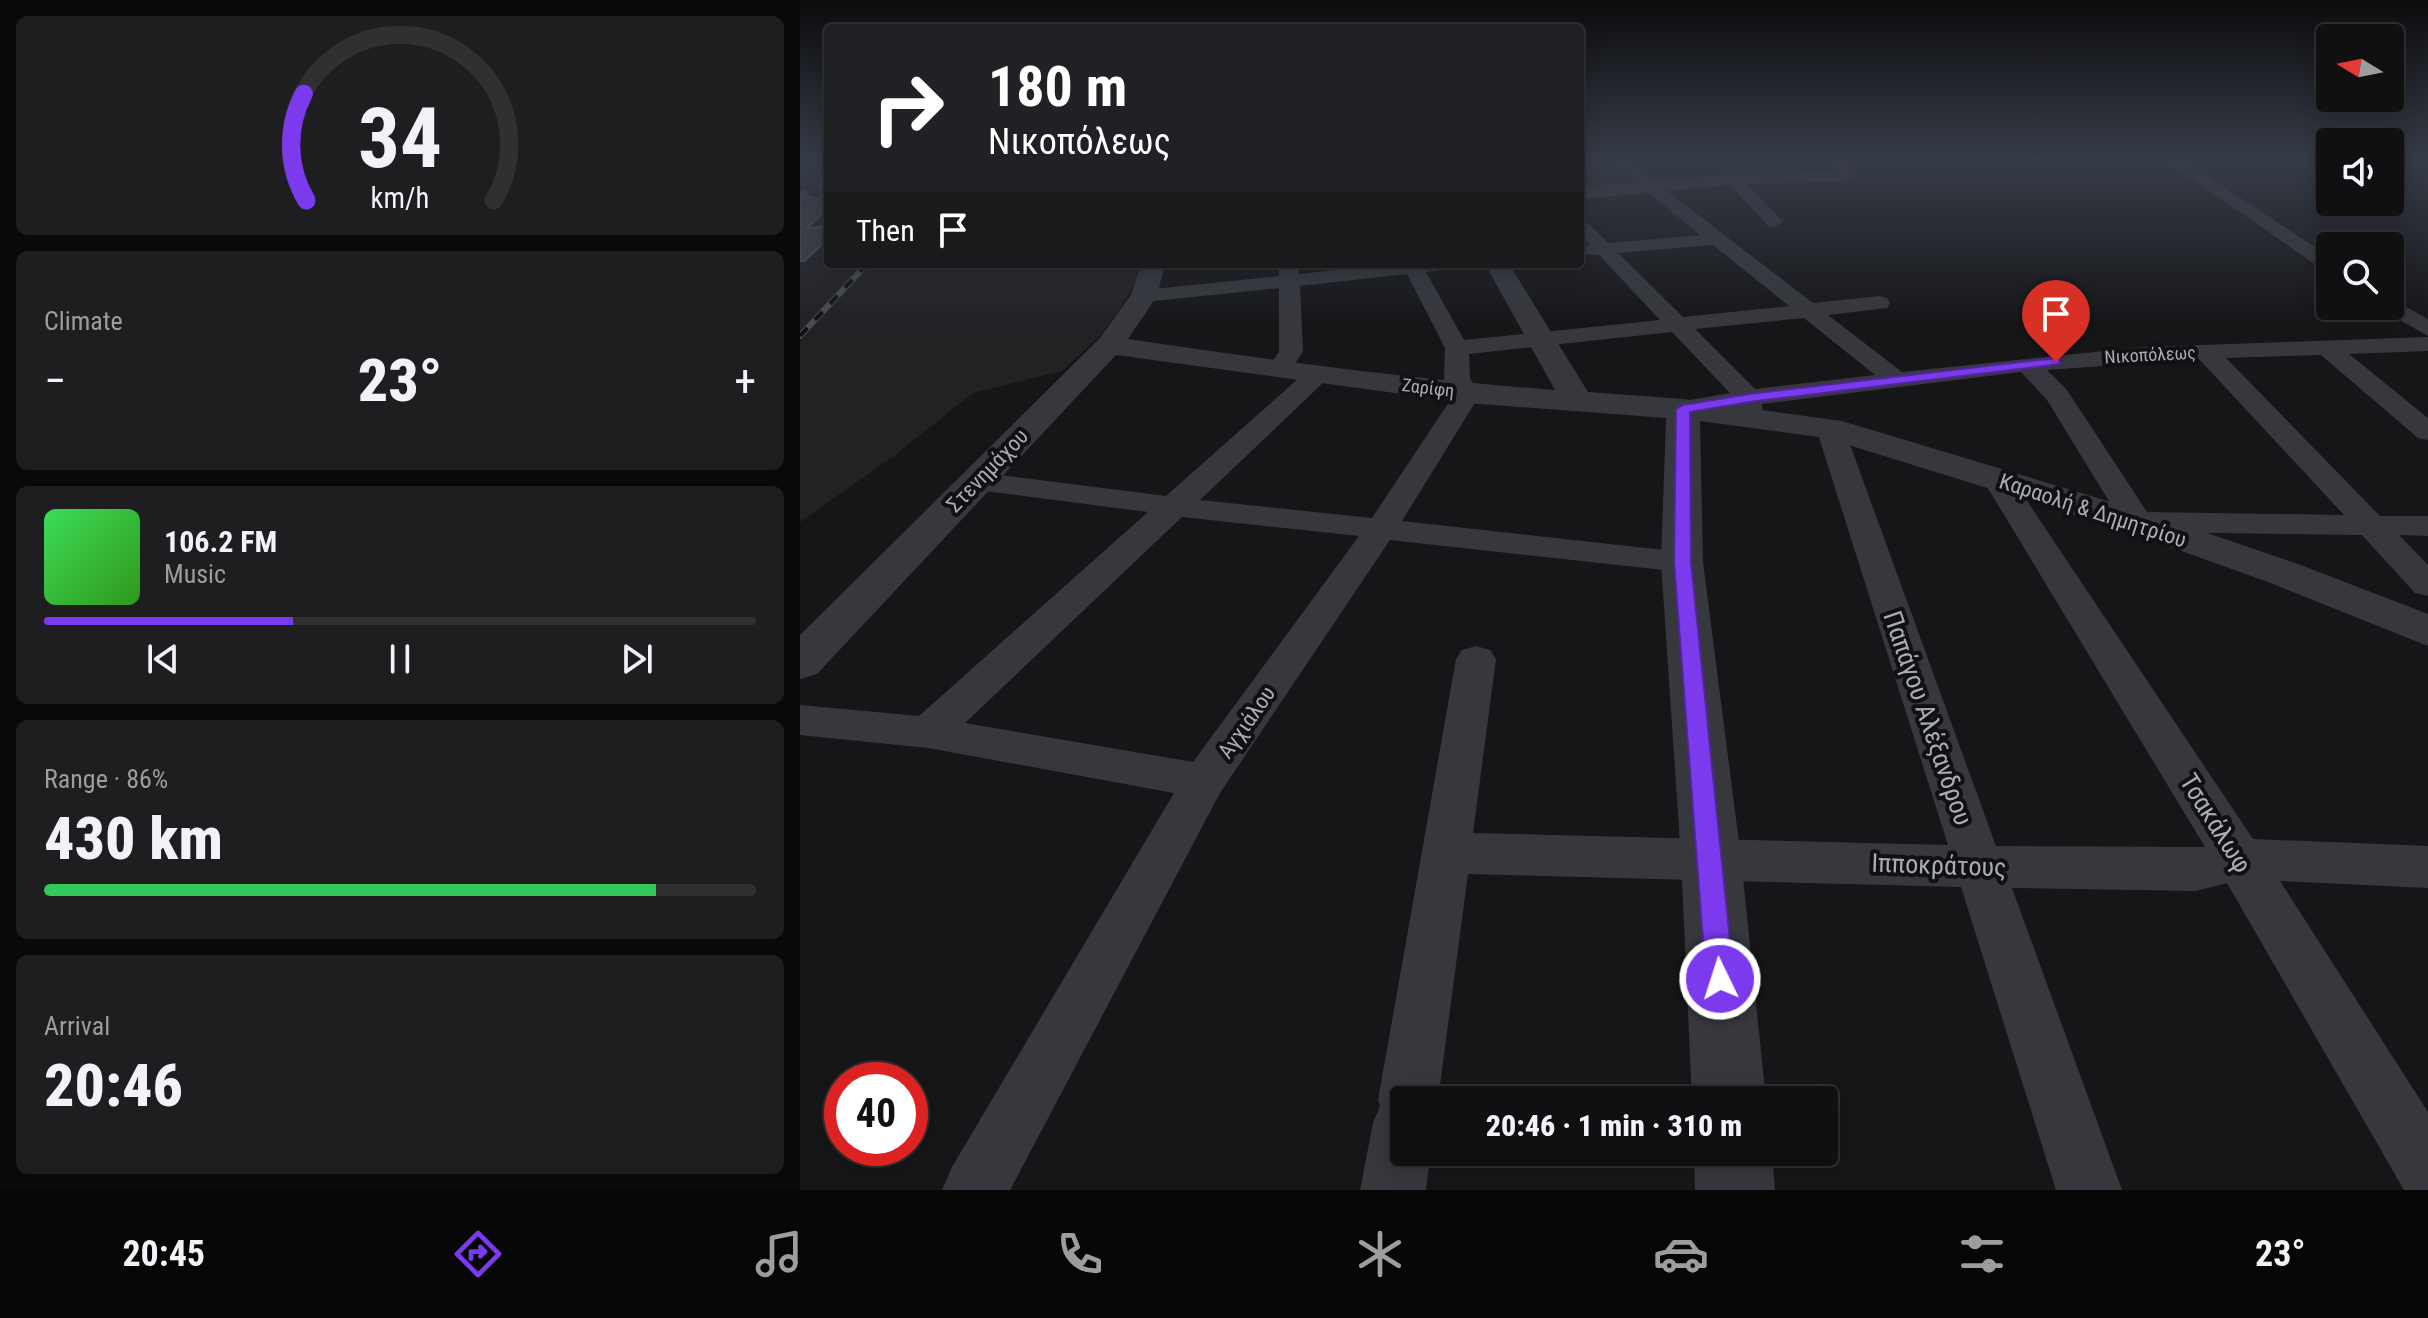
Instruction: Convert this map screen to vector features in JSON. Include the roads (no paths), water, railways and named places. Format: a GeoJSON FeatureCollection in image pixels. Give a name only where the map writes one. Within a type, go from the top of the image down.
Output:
{"type":"FeatureCollection","features":[{"type":"Feature","properties":{"kind":"street"},"geometry":{"type":"LineString","coordinates":[[1682,214],[1898,381]]}},
{"type":"Feature","properties":{"kind":"street"},"geometry":{"type":"LineString","coordinates":[[1766,214],[1774,222]]}},
{"type":"Feature","properties":{"kind":"street"},"geometry":{"type":"LineString","coordinates":[[2252,214],[2316,257]]}},
{"type":"Feature","properties":{"kind":"street"},"geometry":{"type":"LineString","coordinates":[[1584,229],[1678,325],[1749,407]]}},
{"type":"Feature","properties":{"kind":"street"},"geometry":{"type":"LineString","coordinates":[[1584,251],[1716,239]]}},
{"type":"Feature","properties":{"kind":"street"},"geometry":{"type":"LineString","coordinates":[[1149,280],[1377,268]]}},
{"type":"Feature","properties":{"kind":"street"},"geometry":{"type":"LineString","coordinates":[[1413,268],[1457,348],[1457,380],[1468,393]]}},
{"type":"Feature","properties":{"kind":"street"},"geometry":{"type":"LineString","coordinates":[[1499,268],[1577,401]]}},
{"type":"Feature","properties":{"kind":"street"},"geometry":{"type":"LineString","coordinates":[[1278,370],[1291,352],[1289,273]]}},
{"type":"Feature","properties":{"kind":"street","name":"Στενημάχου"},"geometry":{"type":"LineString","coordinates":[[800,663],[1109,345],[1149,280]]}},
{"type":"Feature","properties":{"kind":"street"},"geometry":{"type":"LineString","coordinates":[[1457,348],[1879,303]]}},
{"type":"Feature","properties":{"kind":"street"},"geometry":{"type":"LineString","coordinates":[[2404,319],[2426,342]]}},
{"type":"Feature","properties":{"kind":"street","name":"Νικοπόλεως"},"geometry":{"type":"LineString","coordinates":[[1749,407],[1898,381],[2027,364],[2426,342]]}},
{"type":"Feature","properties":{"kind":"street","name":"Ζαρίφη"},"geometry":{"type":"LineString","coordinates":[[1109,345],[1468,393],[1683,409],[1749,407]]}},
{"type":"Feature","properties":{"kind":"street"},"geometry":{"type":"LineString","coordinates":[[2326,347],[2428,432]]}},
{"type":"Feature","properties":{"kind":"street"},"geometry":{"type":"LineString","coordinates":[[2206,352],[2428,585]]}},
{"type":"Feature","properties":{"kind":"street"},"geometry":{"type":"LineString","coordinates":[[2027,364],[2058,396],[2137,522],[2428,526]]}},
{"type":"Feature","properties":{"kind":"street"},"geometry":{"type":"LineString","coordinates":[[928,732],[1317,375]]}},
{"type":"Feature","properties":{"kind":"street","name":"Αγχιάλου"},"geometry":{"type":"LineString","coordinates":[[975,1190],[1204,781],[1381,529],[1468,393]]}},
{"type":"Feature","properties":{"kind":"street","name":"Καραολή & Δημητρίου"},"geometry":{"type":"LineString","coordinates":[[1749,407],[1830,428],[2137,522],[2283,573],[2428,631]]}},
{"type":"Feature","properties":{"kind":"street"},"geometry":{"type":"LineString","coordinates":[[1683,409],[1682,562],[1711,858],[1728,1086]]}},
{"type":"Feature","properties":{"kind":"street","name":"Παπάγου Αλέξανδρου"},"geometry":{"type":"LineString","coordinates":[[1830,428],[2089,1190]]}},
{"type":"Feature","properties":{"kind":"street","name":"Τσακάλωφ"},"geometry":{"type":"LineString","coordinates":[[1998,480],[2239,859],[2428,1170]]}},
{"type":"Feature","properties":{"kind":"street"},"geometry":{"type":"LineString","coordinates":[[977,481],[1172,506],[1682,562]]}},
{"type":"Feature","properties":{"kind":"street"},"geometry":{"type":"LineString","coordinates":[[1410,1086],[1476,659]]}},
{"type":"Feature","properties":{"kind":"street"},"geometry":{"type":"LineString","coordinates":[[800,720],[928,732],[1204,781]]}},
{"type":"Feature","properties":{"kind":"street","name":"Ιπποκράτους"},"geometry":{"type":"LineString","coordinates":[[1448,853],[1978,867],[2196,870],[2239,859],[2428,867]]}},
{"type":"Feature","properties":{"kind":"street"},"geometry":{"type":"LineString","coordinates":[[1393,1190],[1397,1166]]}},
{"type":"Feature","properties":{"kind":"street"},"geometry":{"type":"LineString","coordinates":[[1734,1166],[1735,1190]]}},
{"type":"Feature","properties":{"kind":"railway"},"geometry":{"type":"LineString","coordinates":[[800,336],[863,268]]}}]}
